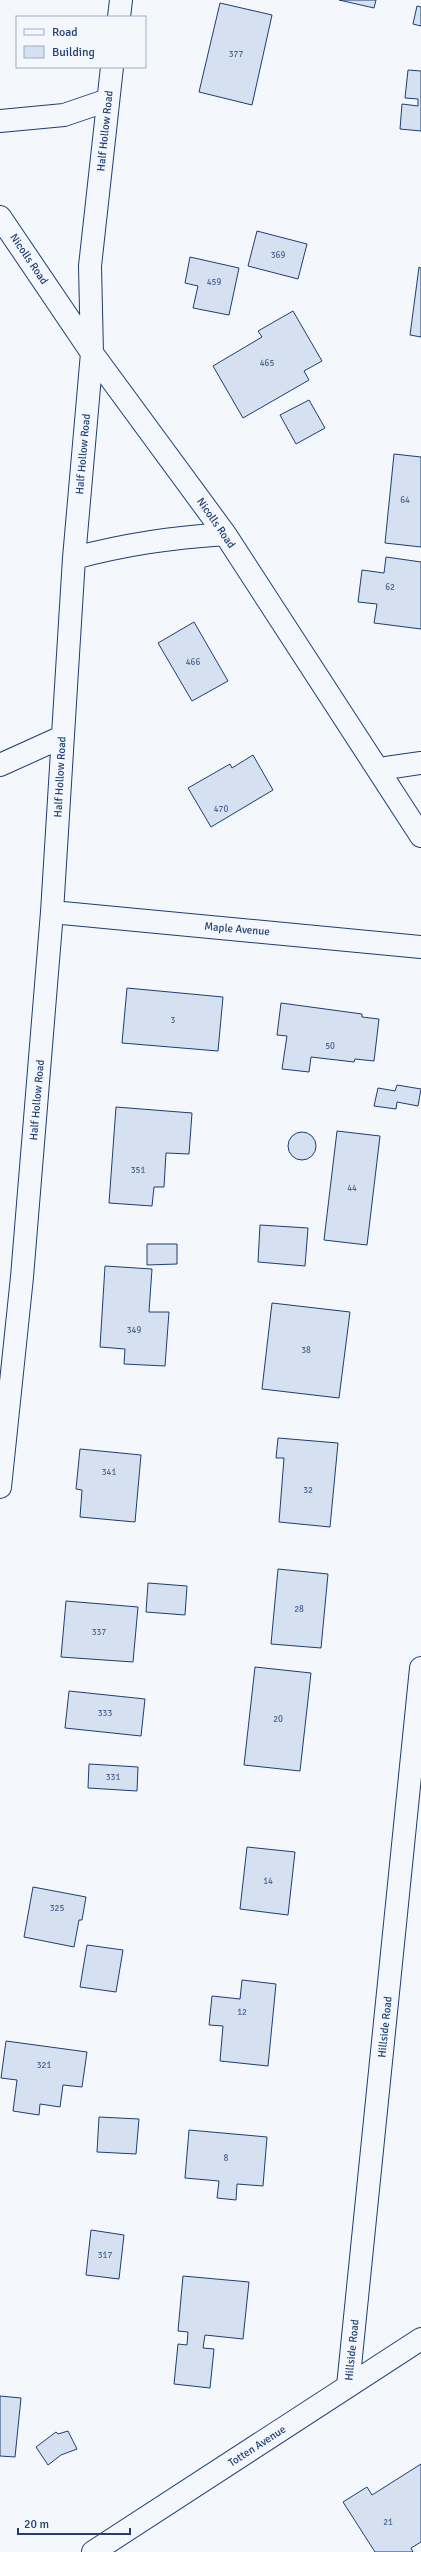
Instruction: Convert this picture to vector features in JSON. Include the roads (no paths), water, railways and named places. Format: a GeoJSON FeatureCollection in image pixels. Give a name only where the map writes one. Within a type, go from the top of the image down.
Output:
{"type":"FeatureCollection","features":[{"type":"Feature","properties":{"kind":"street"},"geometry":{"type":"LineString","coordinates":[[119,16],[121,0]]}},
{"type":"Feature","properties":{"kind":"street","name":"Half Hollow Road"},"geometry":{"type":"LineString","coordinates":[[0,1487],[22,1277],[52,912],[74,558],[92,353],[90,266],[112,68]]}},
{"type":"Feature","properties":{"kind":"street"},"geometry":{"type":"LineString","coordinates":[[0,121],[64,115],[108,100]]}},
{"type":"Feature","properties":{"kind":"street","name":"Nicolls Road"},"geometry":{"type":"LineString","coordinates":[[0,217],[92,353],[225,534],[379,769],[421,836]]}},
{"type":"Feature","properties":{"kind":"street"},"geometry":{"type":"LineString","coordinates":[[74,558],[123,545],[225,534]]}},
{"type":"Feature","properties":{"kind":"street"},"geometry":{"type":"LineString","coordinates":[[0,765],[62,737]]}},
{"type":"Feature","properties":{"kind":"street"},"geometry":{"type":"LineString","coordinates":[[379,769],[421,763]]}},
{"type":"Feature","properties":{"kind":"street","name":"Maple Avenue"},"geometry":{"type":"LineString","coordinates":[[52,912],[421,947]]}},
{"type":"Feature","properties":{"kind":"street","name":"Hillside Road"},"geometry":{"type":"LineString","coordinates":[[348,2386],[421,1668]]}},
{"type":"Feature","properties":{"kind":"street","name":"Totten Avenue"},"geometry":{"type":"LineString","coordinates":[[93,2552],[421,2339]]}}]}
